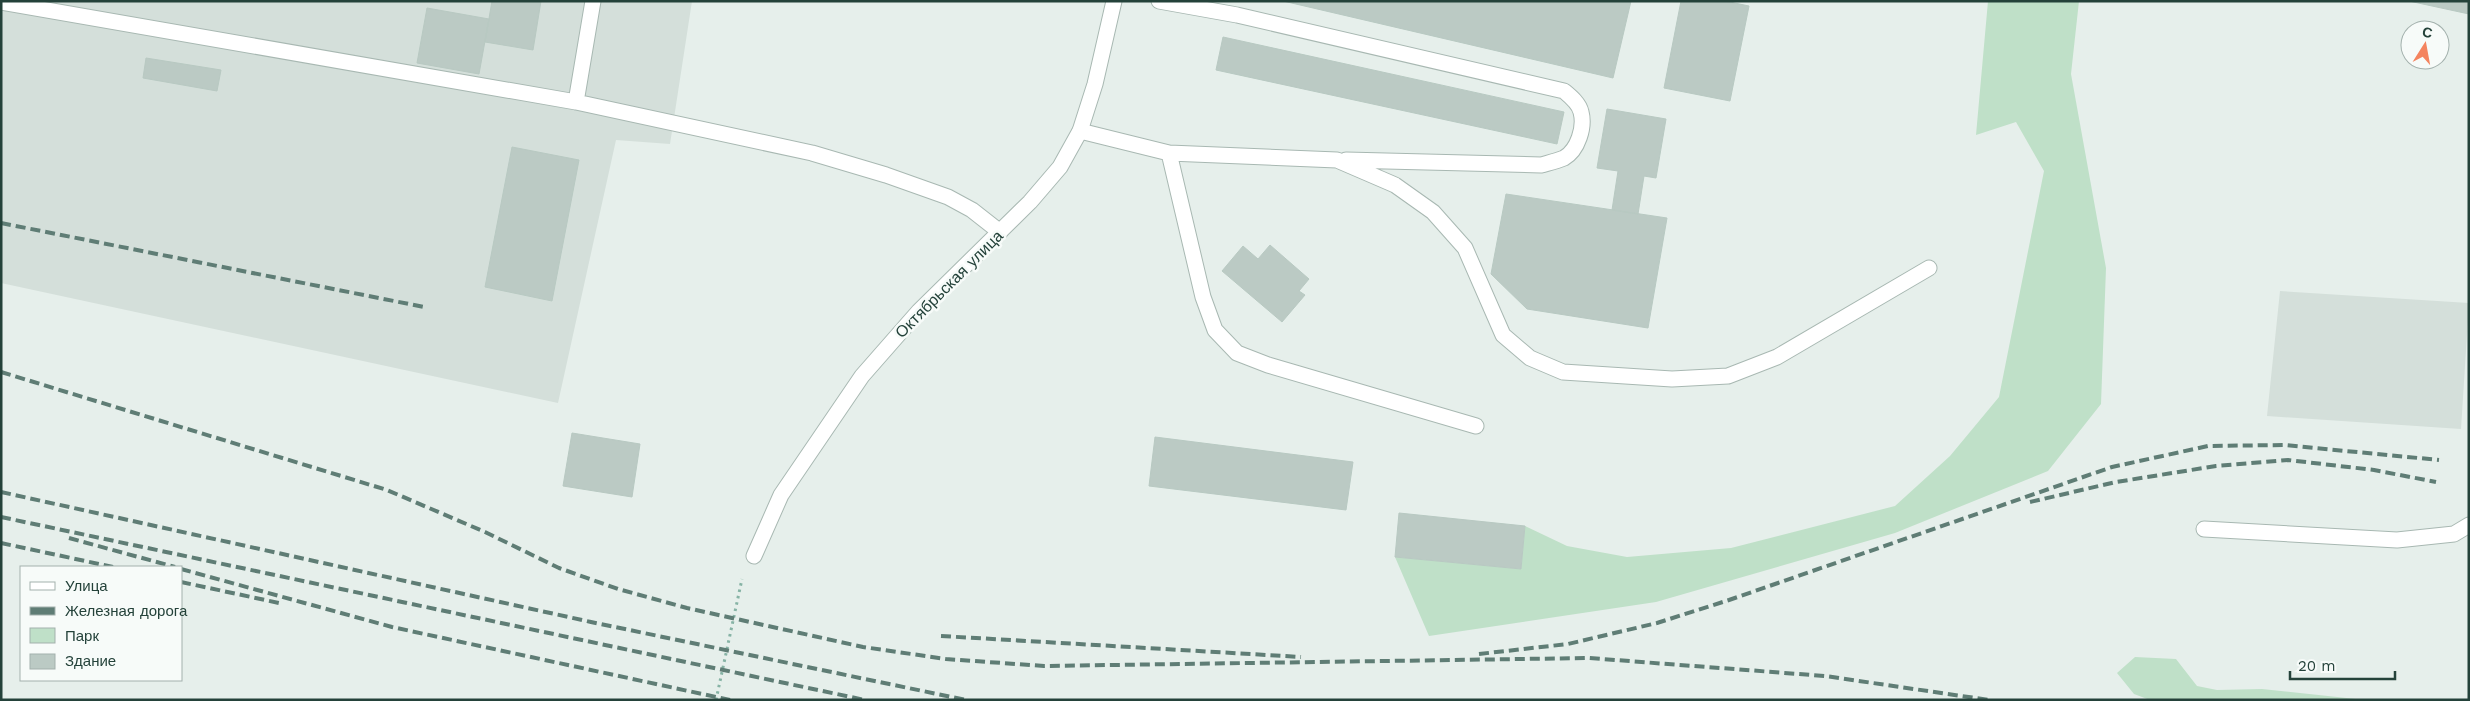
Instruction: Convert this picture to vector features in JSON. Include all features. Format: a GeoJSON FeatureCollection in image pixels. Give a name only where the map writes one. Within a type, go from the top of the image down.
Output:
{"type":"FeatureCollection","features":[{"type":"Feature","properties":{"kind":"street"},"geometry":{"type":"LineString","coordinates":[[576,102],[593,1]]}},
{"type":"Feature","properties":{"kind":"street","name":"Октябрьская улица"},"geometry":{"type":"LineString","coordinates":[[754,556],[781,495],[862,376],[919,311],[1030,202],[1060,167],[1080,130],[1095,84],[1114,1]]}},
{"type":"Feature","properties":{"kind":"street"},"geometry":{"type":"LineString","coordinates":[[1080,130],[1169,153],[1337,160],[1541,165],[1565,158],[1575,147],[1582,129],[1581,111],[1574,100],[1564,91],[1237,15],[1159,1]]}},
{"type":"Feature","properties":{"kind":"street"},"geometry":{"type":"LineString","coordinates":[[1,2],[576,102],[812,153],[886,175],[948,197],[972,210],[1000,232]]}},
{"type":"Feature","properties":{"kind":"street"},"geometry":{"type":"LineString","coordinates":[[1169,153],[1203,297],[1215,330],[1237,352],[1268,365],[1476,426]]}},
{"type":"Feature","properties":{"kind":"street"},"geometry":{"type":"LineString","coordinates":[[1337,160],[1394,184],[1433,212],[1465,248],[1503,334],[1530,358],[1563,372],[1672,379],[1728,376],[1777,357],[1929,268]]}},
{"type":"Feature","properties":{"kind":"street"},"geometry":{"type":"LineString","coordinates":[[2204,529],[2397,540],[2454,534],[2469,525]]}},
{"type":"Feature","properties":{"kind":"path"},"geometry":{"type":"LineString","coordinates":[[716,700],[742,578],[754,556]]}},
{"type":"Feature","properties":{"kind":"shaded area"},"geometry":{"type":"Polygon","coordinates":[[[1,1],[692,1],[670,144],[616,140],[558,403],[1,283],[1,1]]]}},
{"type":"Feature","properties":{"kind":"shaded area"},"geometry":{"type":"Polygon","coordinates":[[[2280,291],[2469,303],[2461,429],[2267,416],[2280,291]]]}},
{"type":"Feature","properties":{"kind":"green space"},"geometry":{"type":"Polygon","coordinates":[[[1988,1],[2079,1],[2071,74],[2106,268],[2101,404],[2048,471],[1895,533],[1656,602],[1429,636],[1395,557],[1521,569],[1525,526],[1567,546],[1627,557],[1731,548],[1895,506],[1950,456],[1999,397],[2044,171],[2016,122],[1976,135],[1988,1]]]}},
{"type":"Feature","properties":{"kind":"green space"},"geometry":{"type":"Polygon","coordinates":[[[2135,657],[2176,659],[2197,686],[2217,690],[2262,689],[2365,700],[2150,700],[2134,694],[2117,673],[2135,657]]]}},
{"type":"Feature","properties":{"kind":"building"},"geometry":{"type":"Polygon","coordinates":[[[492,1],[541,1],[533,50],[485,42],[492,1]]]}},
{"type":"Feature","properties":{"kind":"building"},"geometry":{"type":"Polygon","coordinates":[[[1283,1],[1631,1],[1613,78],[1283,1]]]}},
{"type":"Feature","properties":{"kind":"building"},"geometry":{"type":"Polygon","coordinates":[[[1681,1],[1725,1],[1749,6],[1730,101],[1664,88],[1681,1]]]}},
{"type":"Feature","properties":{"kind":"building"},"geometry":{"type":"Polygon","coordinates":[[[2409,1],[2469,1],[2469,14],[2409,1]]]}},
{"type":"Feature","properties":{"kind":"building"},"geometry":{"type":"Polygon","coordinates":[[[427,8],[489,19],[479,74],[417,63],[427,8]]]}},
{"type":"Feature","properties":{"kind":"building"},"geometry":{"type":"Polygon","coordinates":[[[1223,37],[1564,112],[1557,144],[1216,70],[1223,37]]]}},
{"type":"Feature","properties":{"kind":"building"},"geometry":{"type":"Polygon","coordinates":[[[146,58],[221,70],[217,91],[143,78],[146,58]]]}},
{"type":"Feature","properties":{"kind":"building"},"geometry":{"type":"Polygon","coordinates":[[[1607,109],[1666,119],[1656,178],[1644,176],[1638,214],[1612,210],[1618,171],[1597,168],[1607,109]]]}},
{"type":"Feature","properties":{"kind":"building"},"geometry":{"type":"Polygon","coordinates":[[[512,147],[579,160],[552,301],[485,287],[512,147]]]}},
{"type":"Feature","properties":{"kind":"building"},"geometry":{"type":"Polygon","coordinates":[[[1506,194],[1667,218],[1648,328],[1527,309],[1491,274],[1506,194]]]}},
{"type":"Feature","properties":{"kind":"building"},"geometry":{"type":"Polygon","coordinates":[[[1270,245],[1309,279],[1299,291],[1305,295],[1282,322],[1222,271],[1243,246],[1258,259],[1270,245]]]}},
{"type":"Feature","properties":{"kind":"building"},"geometry":{"type":"Polygon","coordinates":[[[572,433],[640,444],[632,497],[563,486],[572,433]]]}},
{"type":"Feature","properties":{"kind":"building"},"geometry":{"type":"Polygon","coordinates":[[[1155,437],[1353,462],[1346,510],[1149,486],[1155,437]]]}},
{"type":"Feature","properties":{"kind":"building"},"geometry":{"type":"Polygon","coordinates":[[[1399,513],[1525,526],[1521,569],[1395,557],[1399,513]]]}},
{"type":"Feature","properties":{"kind":"railway"},"geometry":{"type":"LineString","coordinates":[[1,223],[424,307]]}},
{"type":"Feature","properties":{"kind":"railway"},"geometry":{"type":"LineString","coordinates":[[1,372],[387,490],[485,532],[559,568],[618,589],[687,608],[863,647],[946,659],[1044,666],[1589,658],[1825,676],[1989,700]]}},
{"type":"Feature","properties":{"kind":"railway"},"geometry":{"type":"LineString","coordinates":[[1479,654],[1568,644],[1657,623],[1729,600],[2112,467],[2208,446],[2284,445],[2439,460]]}},
{"type":"Feature","properties":{"kind":"railway"},"geometry":{"type":"LineString","coordinates":[[2030,502],[2116,482],[2216,466],[2288,460],[2374,470],[2436,482]]}},
{"type":"Feature","properties":{"kind":"railway"},"geometry":{"type":"LineString","coordinates":[[1,492],[591,622],[966,700]]}},
{"type":"Feature","properties":{"kind":"railway"},"geometry":{"type":"LineString","coordinates":[[1,517],[865,700]]}},
{"type":"Feature","properties":{"kind":"railway"},"geometry":{"type":"LineString","coordinates":[[69,538],[171,566]]}},
{"type":"Feature","properties":{"kind":"railway"},"geometry":{"type":"LineString","coordinates":[[1,543],[108,566]]}},
{"type":"Feature","properties":{"kind":"railway"},"geometry":{"type":"LineString","coordinates":[[182,569],[392,627],[730,700]]}},
{"type":"Feature","properties":{"kind":"railway"},"geometry":{"type":"LineString","coordinates":[[182,582],[279,603]]}},
{"type":"Feature","properties":{"kind":"railway"},"geometry":{"type":"LineString","coordinates":[[941,636],[1301,657]]}}]}
